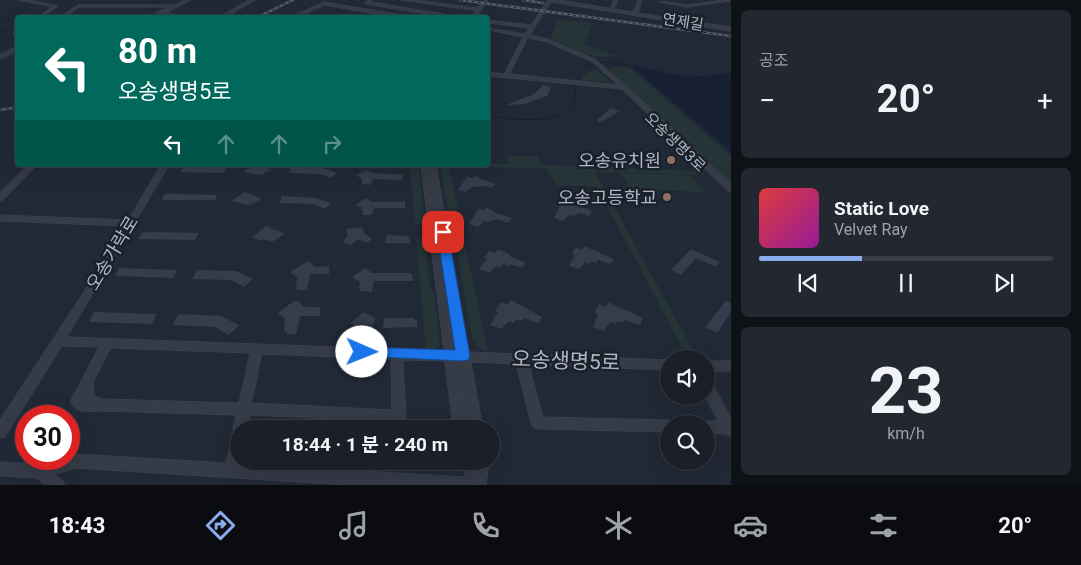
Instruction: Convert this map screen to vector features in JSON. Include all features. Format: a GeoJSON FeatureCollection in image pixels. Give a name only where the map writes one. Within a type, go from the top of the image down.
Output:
{"type":"FeatureCollection","features":[{"type":"Feature","properties":{"kind":"street"},"geometry":{"type":"LineString","coordinates":[[20,0],[56,6],[54,8]]}},
{"type":"Feature","properties":{"kind":"street"},"geometry":{"type":"LineString","coordinates":[[157,15],[189,0]]}},
{"type":"Feature","properties":{"kind":"street"},"geometry":{"type":"LineString","coordinates":[[226,15],[253,0]]}},
{"type":"Feature","properties":{"kind":"street"},"geometry":{"type":"LineString","coordinates":[[292,15],[303,9],[334,0]]}},
{"type":"Feature","properties":{"kind":"street"},"geometry":{"type":"LineString","coordinates":[[404,0],[477,10]]}},
{"type":"Feature","properties":{"kind":"street"},"geometry":{"type":"LineString","coordinates":[[474,15],[482,0]]}},
{"type":"Feature","properties":{"kind":"street"},"geometry":{"type":"LineString","coordinates":[[472,15],[486,0]]}},
{"type":"Feature","properties":{"kind":"street"},"geometry":{"type":"LineString","coordinates":[[506,76],[527,35],[550,0]]}},
{"type":"Feature","properties":{"kind":"street","name":"연제길"},"geometry":{"type":"LineString","coordinates":[[550,0],[731,29]]}},
{"type":"Feature","properties":{"kind":"street"},"geometry":{"type":"LineString","coordinates":[[591,0],[599,1]]}},
{"type":"Feature","properties":{"kind":"street"},"geometry":{"type":"LineString","coordinates":[[635,14],[640,0]]}},
{"type":"Feature","properties":{"kind":"street"},"geometry":{"type":"LineString","coordinates":[[720,0],[729,1]]}},
{"type":"Feature","properties":{"kind":"street"},"geometry":{"type":"LineString","coordinates":[[659,11],[661,1],[687,6],[729,1]]}},
{"type":"Feature","properties":{"kind":"street"},"geometry":{"type":"LineString","coordinates":[[371,2],[444,15]]}},
{"type":"Feature","properties":{"kind":"street"},"geometry":{"type":"LineString","coordinates":[[406,15],[420,2]]}},
{"type":"Feature","properties":{"kind":"street"},"geometry":{"type":"LineString","coordinates":[[607,2],[614,3]]}},
{"type":"Feature","properties":{"kind":"street"},"geometry":{"type":"LineString","coordinates":[[298,15],[324,3],[391,15]]}},
{"type":"Feature","properties":{"kind":"street"},"geometry":{"type":"LineString","coordinates":[[64,15],[78,6],[154,6],[175,8]]}},
{"type":"Feature","properties":{"kind":"street"},"geometry":{"type":"LineString","coordinates":[[43,15],[54,8],[75,8]]}},
{"type":"Feature","properties":{"kind":"street"},"geometry":{"type":"LineString","coordinates":[[173,15],[175,8]]}},
{"type":"Feature","properties":{"kind":"street"},"geometry":{"type":"LineString","coordinates":[[361,15],[366,11]]}},
{"type":"Feature","properties":{"kind":"street"},"geometry":{"type":"LineString","coordinates":[[159,15],[168,13],[170,15]]}},
{"type":"Feature","properties":{"kind":"street"},"geometry":{"type":"LineString","coordinates":[[490,20],[532,28]]}},
{"type":"Feature","properties":{"kind":"street"},"geometry":{"type":"LineString","coordinates":[[490,29],[527,35]]}},
{"type":"Feature","properties":{"kind":"street","name":"오송생명3로"},"geometry":{"type":"LineString","coordinates":[[527,35],[555,43],[593,60],[622,87],[628,90],[731,189]]}},
{"type":"Feature","properties":{"kind":"street"},"geometry":{"type":"LineString","coordinates":[[0,57],[15,49]]}},
{"type":"Feature","properties":{"kind":"street"},"geometry":{"type":"LineString","coordinates":[[6,53],[15,54]]}},
{"type":"Feature","properties":{"kind":"street"},"geometry":{"type":"LineString","coordinates":[[490,74],[622,87]]}},
{"type":"Feature","properties":{"kind":"street","name":"오송생명3로"},"geometry":{"type":"LineString","coordinates":[[622,87],[621,90],[731,196]]}},
{"type":"Feature","properties":{"kind":"street"},"geometry":{"type":"LineString","coordinates":[[0,198],[30,167]]}},
{"type":"Feature","properties":{"kind":"street","name":"오송가락로"},"geometry":{"type":"LineString","coordinates":[[0,432],[164,167]]}},
{"type":"Feature","properties":{"kind":"street"},"geometry":{"type":"LineString","coordinates":[[424,167],[459,420]]}},
{"type":"Feature","properties":{"kind":"street"},"geometry":{"type":"LineString","coordinates":[[432,167],[474,420]]}},
{"type":"Feature","properties":{"kind":"street"},"geometry":{"type":"LineString","coordinates":[[0,218],[130,223]]}},
{"type":"Feature","properties":{"kind":"street"},"geometry":{"type":"LineString","coordinates":[[58,341],[257,350],[242,420]]}},
{"type":"Feature","properties":{"kind":"street"},"geometry":{"type":"LineString","coordinates":[[106,343],[77,403],[81,406],[244,409],[399,416],[397,353]]}},
{"type":"Feature","properties":{"kind":"street","name":"오송생명5로"},"geometry":{"type":"LineString","coordinates":[[257,350],[397,353],[521,360],[660,364]]}},
{"type":"Feature","properties":{"kind":"street"},"geometry":{"type":"LineString","coordinates":[[521,360],[538,424],[660,426]]}},
{"type":"Feature","properties":{"kind":"street"},"geometry":{"type":"LineString","coordinates":[[715,366],[731,366]]}},
{"type":"Feature","properties":{"kind":"street"},"geometry":{"type":"LineString","coordinates":[[715,402],[730,429]]}},
{"type":"Feature","properties":{"kind":"street"},"geometry":{"type":"LineString","coordinates":[[715,428],[730,429]]}},
{"type":"Feature","properties":{"kind":"street"},"geometry":{"type":"LineString","coordinates":[[0,469],[40,471],[76,461],[230,470]]}},
{"type":"Feature","properties":{"kind":"street"},"geometry":{"type":"LineString","coordinates":[[232,470],[468,485]]}},
{"type":"Feature","properties":{"kind":"street"},"geometry":{"type":"LineString","coordinates":[[470,470],[478,485]]}},
{"type":"Feature","properties":{"kind":"street"},"geometry":{"type":"LineString","coordinates":[[478,485],[480,470]]}},
{"type":"Feature","properties":{"kind":"street"},"geometry":{"type":"LineString","coordinates":[[40,471],[57,485]]}},
{"type":"Feature","properties":{"kind":"shaded area"},"geometry":{"type":"Polygon","coordinates":[[[541,18],[593,23],[584,45],[618,56],[595,57],[550,39],[558,21],[541,18]]]}},
{"type":"Feature","properties":{"kind":"shaded area"},"geometry":{"type":"Polygon","coordinates":[[[629,67],[731,156],[731,185],[608,68],[629,67]]]}},
{"type":"Feature","properties":{"kind":"shaded area"},"geometry":{"type":"Polygon","coordinates":[[[596,69],[610,82],[581,81],[585,74],[596,69]]]}},
{"type":"Feature","properties":{"kind":"shaded area"},"geometry":{"type":"Polygon","coordinates":[[[506,156],[538,156],[540,164],[520,164],[700,171],[705,175],[595,172],[693,350],[683,350],[597,187],[556,185],[547,169],[482,167],[490,167],[490,164],[508,164],[506,156]]]}},
{"type":"Feature","properties":{"kind":"shaded area"},"geometry":{"type":"Polygon","coordinates":[[[410,167],[419,170],[425,223],[415,225],[410,167]]]}},
{"type":"Feature","properties":{"kind":"shaded area"},"geometry":{"type":"Polygon","coordinates":[[[440,167],[449,167],[461,224],[455,224],[449,218],[440,167]]]}},
{"type":"Feature","properties":{"kind":"shaded area"},"geometry":{"type":"Polygon","coordinates":[[[621,173],[692,176],[704,192],[630,189],[621,173]]]}},
{"type":"Feature","properties":{"kind":"shaded area"},"geometry":{"type":"Polygon","coordinates":[[[458,236],[463,236],[488,351],[479,348],[472,339],[456,243],[458,236]]]}},
{"type":"Feature","properties":{"kind":"shaded area"},"geometry":{"type":"Polygon","coordinates":[[[416,238],[426,240],[429,284],[434,294],[440,345],[435,350],[426,349],[416,238]]]}},
{"type":"Feature","properties":{"kind":"water"},"geometry":{"type":"Polygon","coordinates":[[[635,65],[675,75],[704,76],[731,73],[731,152],[631,66],[635,65]]]}},
{"type":"Feature","properties":{"kind":"building"},"geometry":{"type":"Polygon","coordinates":[[[543,85],[551,87],[547,96],[525,104],[506,105],[534,94],[543,85]]]}},
{"type":"Feature","properties":{"kind":"building"},"geometry":{"type":"Polygon","coordinates":[[[611,108],[620,111],[599,123],[597,120],[611,108]]]}},
{"type":"Feature","properties":{"kind":"building"},"geometry":{"type":"Polygon","coordinates":[[[184,167],[227,167],[224,173],[180,172],[184,167]]]}},
{"type":"Feature","properties":{"kind":"building"},"geometry":{"type":"Polygon","coordinates":[[[250,167],[264,167],[272,170],[260,175],[243,172],[250,167]]]}},
{"type":"Feature","properties":{"kind":"building"},"geometry":{"type":"Polygon","coordinates":[[[291,167],[323,168],[337,173],[331,178],[320,174],[289,173],[291,167]]]}},
{"type":"Feature","properties":{"kind":"building"},"geometry":{"type":"Polygon","coordinates":[[[367,170],[372,173],[403,175],[402,180],[373,179],[370,185],[362,184],[362,179],[356,175],[367,170]]]}},
{"type":"Feature","properties":{"kind":"building"},"geometry":{"type":"Polygon","coordinates":[[[475,176],[496,184],[491,188],[484,186],[472,187],[466,192],[458,190],[467,177],[472,178],[475,176]]]}},
{"type":"Feature","properties":{"kind":"building"},"geometry":{"type":"Polygon","coordinates":[[[245,192],[262,199],[249,205],[231,201],[245,192]]]}},
{"type":"Feature","properties":{"kind":"building"},"geometry":{"type":"Polygon","coordinates":[[[165,194],[217,195],[215,200],[162,200],[165,194]]]}},
{"type":"Feature","properties":{"kind":"building"},"geometry":{"type":"Polygon","coordinates":[[[282,196],[316,198],[331,203],[325,209],[313,204],[280,203],[282,196]]]}},
{"type":"Feature","properties":{"kind":"building"},"geometry":{"type":"Polygon","coordinates":[[[366,198],[372,202],[405,202],[405,208],[374,208],[372,215],[363,215],[362,208],[355,205],[366,198]]]}},
{"type":"Feature","properties":{"kind":"building"},"geometry":{"type":"Polygon","coordinates":[[[569,202],[592,211],[589,216],[581,213],[573,216],[569,215],[563,221],[554,218],[561,203],[567,205],[569,202]]]}},
{"type":"Feature","properties":{"kind":"building"},"geometry":{"type":"Polygon","coordinates":[[[487,207],[496,213],[512,218],[508,223],[497,219],[488,222],[484,221],[478,227],[469,224],[479,208],[484,210],[487,207]]]}},
{"type":"Feature","properties":{"kind":"building"},"geometry":{"type":"Polygon","coordinates":[[[266,226],[285,234],[272,242],[264,239],[261,241],[252,237],[266,226]]]}},
{"type":"Feature","properties":{"kind":"building"},"geometry":{"type":"Polygon","coordinates":[[[362,227],[364,233],[372,239],[367,243],[358,239],[351,245],[343,242],[348,235],[346,229],[362,227]]]}},
{"type":"Feature","properties":{"kind":"building"},"geometry":{"type":"Polygon","coordinates":[[[142,233],[199,233],[195,240],[138,239],[142,233]]]}},
{"type":"Feature","properties":{"kind":"building"},"geometry":{"type":"Polygon","coordinates":[[[387,235],[408,236],[411,243],[385,243],[387,235]]]}},
{"type":"Feature","properties":{"kind":"building"},"geometry":{"type":"Polygon","coordinates":[[[584,246],[614,259],[611,264],[598,260],[596,263],[591,261],[590,264],[585,262],[579,269],[569,266],[575,255],[572,254],[576,247],[582,250],[584,246]]]}},
{"type":"Feature","properties":{"kind":"building"},"geometry":{"type":"Polygon","coordinates":[[[498,249],[526,263],[522,268],[503,264],[500,268],[496,266],[489,273],[479,269],[487,259],[484,258],[489,251],[495,253],[498,249]]]}},
{"type":"Feature","properties":{"kind":"building"},"geometry":{"type":"Polygon","coordinates":[[[691,249],[720,262],[716,267],[696,258],[681,275],[671,270],[691,249]]]}},
{"type":"Feature","properties":{"kind":"building"},"geometry":{"type":"Polygon","coordinates":[[[308,261],[315,267],[329,266],[329,274],[310,274],[307,290],[298,290],[296,288],[297,277],[290,272],[308,261]]]}},
{"type":"Feature","properties":{"kind":"building"},"geometry":{"type":"Polygon","coordinates":[[[119,268],[177,270],[173,278],[115,276],[119,268]]]}},
{"type":"Feature","properties":{"kind":"building"},"geometry":{"type":"Polygon","coordinates":[[[365,268],[372,273],[411,273],[414,281],[374,281],[372,292],[361,291],[359,288],[360,282],[352,277],[365,268]]]}},
{"type":"Feature","properties":{"kind":"building"},"geometry":{"type":"Polygon","coordinates":[[[197,270],[236,271],[253,279],[244,287],[231,280],[192,279],[197,270]]]}},
{"type":"Feature","properties":{"kind":"building"},"geometry":{"type":"Polygon","coordinates":[[[511,300],[542,317],[538,323],[524,318],[522,321],[516,319],[514,323],[509,321],[501,329],[490,325],[498,312],[495,311],[501,302],[508,305],[511,300]]]}},
{"type":"Feature","properties":{"kind":"building"},"geometry":{"type":"Polygon","coordinates":[[[294,301],[305,307],[320,307],[320,316],[300,316],[296,334],[287,334],[287,332],[284,332],[285,319],[278,313],[294,301]]]}},
{"type":"Feature","properties":{"kind":"building"},"geometry":{"type":"Polygon","coordinates":[[[726,301],[731,303],[731,312],[717,333],[705,327],[726,301]]]}},
{"type":"Feature","properties":{"kind":"building"},"geometry":{"type":"Polygon","coordinates":[[[608,302],[643,318],[640,325],[625,320],[623,323],[617,321],[616,324],[610,322],[604,331],[593,327],[598,314],[595,312],[599,304],[606,307],[608,302]]]}},
{"type":"Feature","properties":{"kind":"building"},"geometry":{"type":"Polygon","coordinates":[[[94,312],[157,314],[152,324],[89,322],[94,312]]]}},
{"type":"Feature","properties":{"kind":"building"},"geometry":{"type":"Polygon","coordinates":[[[364,312],[375,318],[371,340],[360,339],[357,336],[358,328],[350,323],[364,312]]]}},
{"type":"Feature","properties":{"kind":"building"},"geometry":{"type":"Polygon","coordinates":[[[178,314],[221,316],[239,325],[229,335],[215,327],[173,325],[178,314]]]}},
{"type":"Feature","properties":{"kind":"building"},"geometry":{"type":"Polygon","coordinates":[[[384,318],[414,318],[414,320],[417,320],[417,327],[383,328],[384,318]]]}},
{"type":"Feature","properties":{"kind":"waterway"},"geometry":{"type":"LineString","coordinates":[[149,15],[157,0]]}},
{"type":"Feature","properties":{"kind":"waterway"},"geometry":{"type":"LineString","coordinates":[[0,28],[7,30],[0,32]]}},
{"type":"Feature","properties":{"kind":"waterway"},"geometry":{"type":"LineString","coordinates":[[490,116],[534,120],[556,116],[566,111],[573,103],[577,80],[585,68],[592,64],[600,63],[616,63],[631,66]]}},
{"type":"Feature","properties":{"kind":"railway"},"geometry":{"type":"LineString","coordinates":[[262,15],[293,0]]}},
{"type":"Feature","properties":{"kind":"railway"},"geometry":{"type":"LineString","coordinates":[[460,0],[731,36]]}},
{"type":"Feature","properties":{"kind":"railway"},"geometry":{"type":"LineString","coordinates":[[523,0],[543,3]]}},
{"type":"Feature","properties":{"kind":"railway"},"geometry":{"type":"LineString","coordinates":[[0,110],[15,108]]}},
{"type":"Feature","properties":{"kind":"place","name":"오송유치원"},"geometry":{"type":"Point","coordinates":[671,160]}},
{"type":"Feature","properties":{"kind":"place","name":"오송고등학교"},"geometry":{"type":"Point","coordinates":[667,197]}},
{"type":"Feature","properties":{"kind":"route"},"geometry":{"type":"LineString","coordinates":[[362,352],[463,356],[443,232]]}}]}
